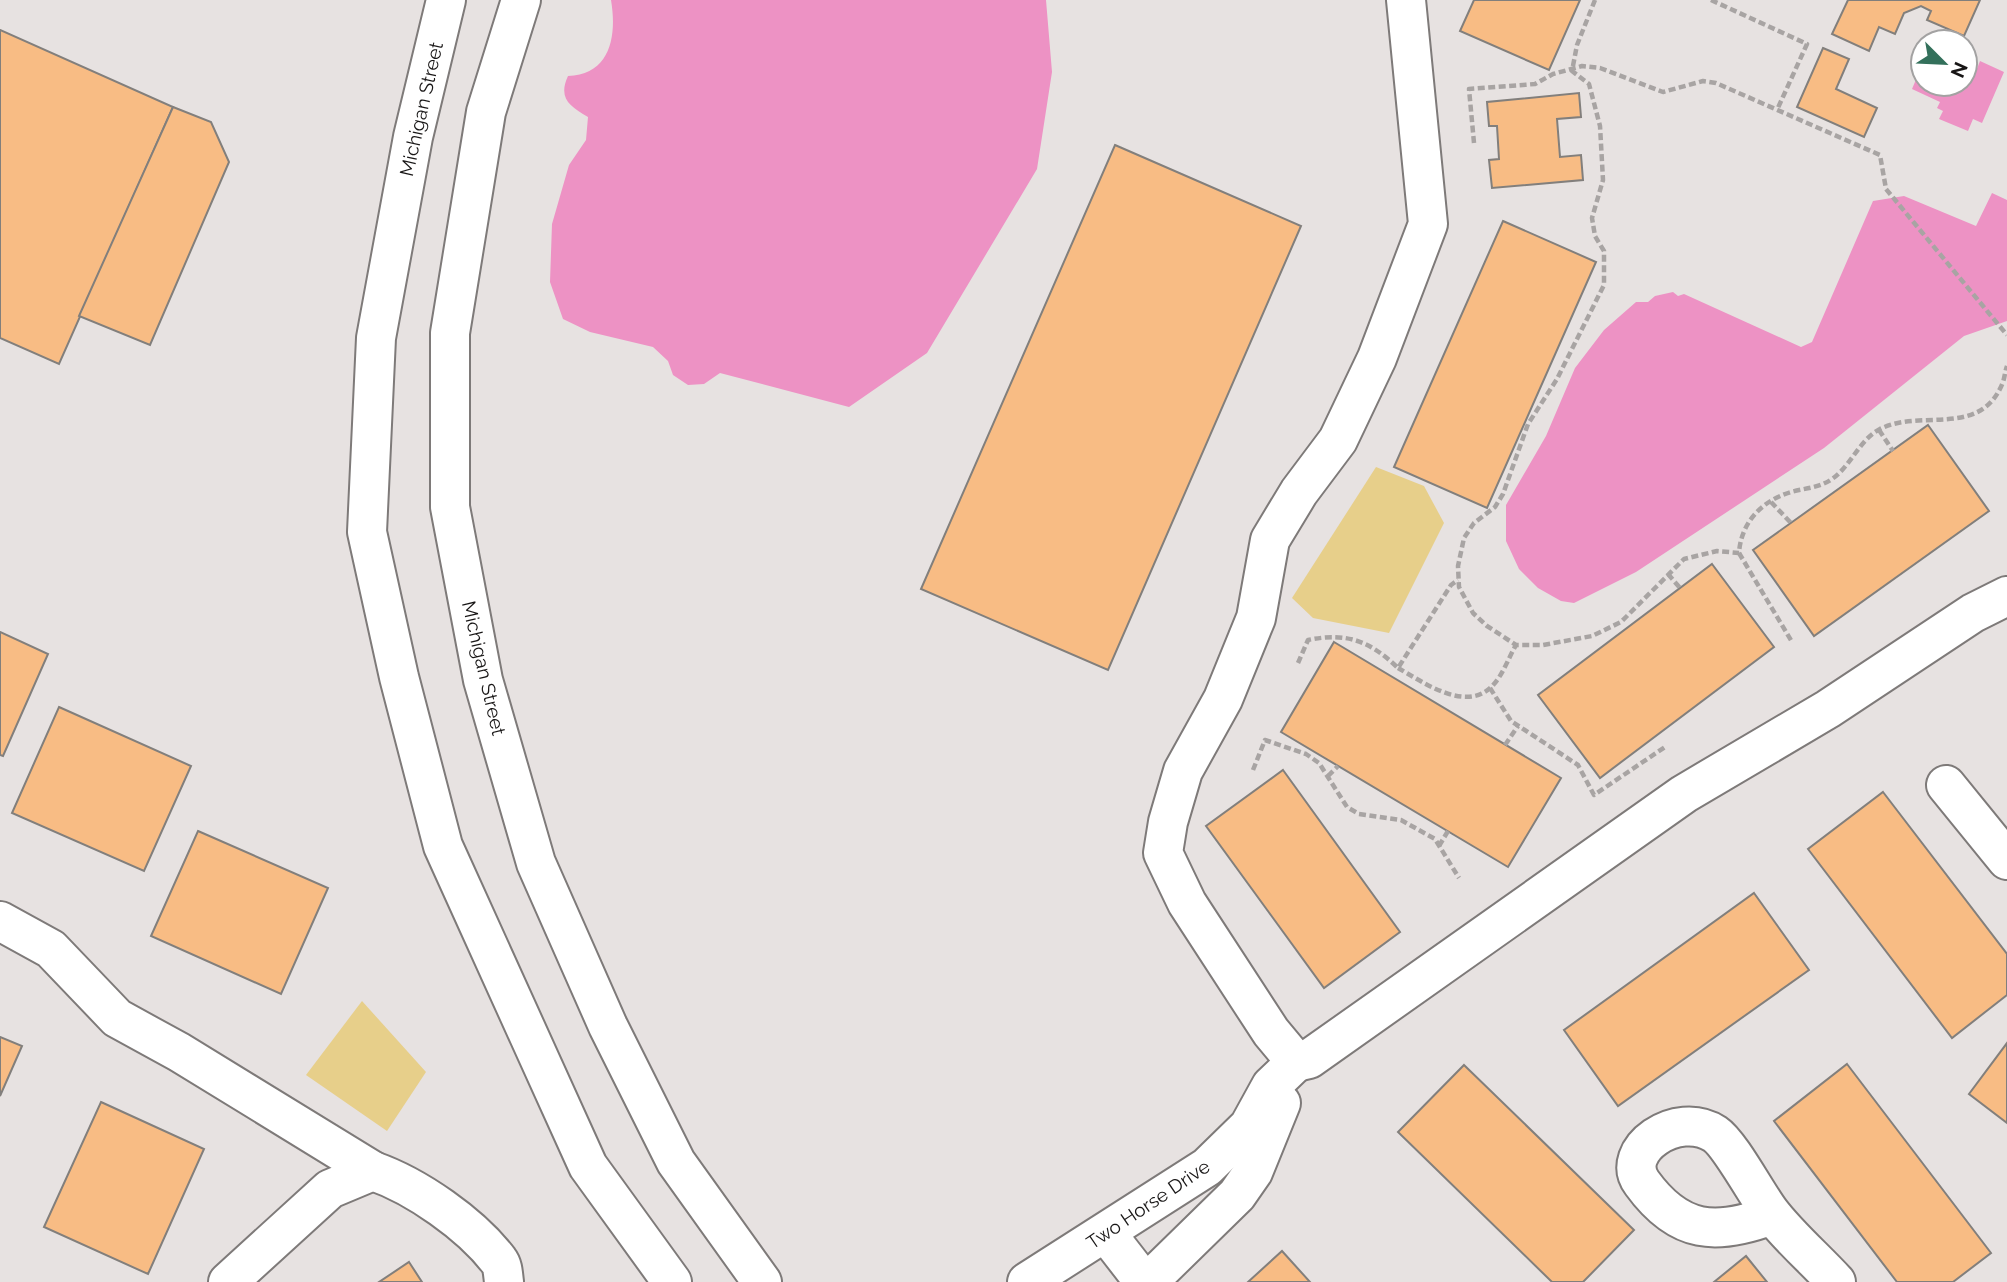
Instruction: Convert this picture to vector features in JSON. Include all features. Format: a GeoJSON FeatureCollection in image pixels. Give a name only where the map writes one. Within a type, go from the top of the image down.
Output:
{"type":"FeatureCollection","features":[{"type":"Feature","properties":{"kind":"street","name":"Michigan Street"},"geometry":{"type":"LineString","coordinates":[[446,0],[413,137],[376,338],[367,532],[399,677],[443,846],[588,1166],[672,1282]]}},
{"type":"Feature","properties":{"kind":"street","name":"Michigan Street"},"geometry":{"type":"LineString","coordinates":[[521,0],[486,112],[450,333],[450,507],[483,680],[536,863],[608,1026],[677,1162],[762,1282]]}},
{"type":"Feature","properties":{"kind":"street"},"geometry":{"type":"LineString","coordinates":[[1106,1233],[1146,1282],[1237,1195],[1253,1172],[1296,1062],[1270,1032],[1187,903],[1163,853],[1168,822],[1183,771],[1223,699],[1256,618],[1270,540],[1299,492],[1338,440],[1377,358],[1428,224],[1406,0]]}},
{"type":"Feature","properties":{"kind":"street","name":"Two Horse Drive"},"geometry":{"type":"LineString","coordinates":[[1043,1278],[1207,1167],[1249,1126],[1271,1086],[1296,1062],[1309,1059],[1684,794],[1828,709],[1973,613],[2007,596]]}},
{"type":"Feature","properties":{"kind":"street"},"geometry":{"type":"LineString","coordinates":[[1946,786],[2007,860]]}},
{"type":"Feature","properties":{"kind":"street"},"geometry":{"type":"LineString","coordinates":[[0,921],[51,948],[117,1018],[179,1052],[373,1171],[404,1182],[461,1224],[500,1263],[505,1282]]}},
{"type":"Feature","properties":{"kind":"street"},"geometry":{"type":"LineString","coordinates":[[228,1282],[330,1189],[373,1171]]}},
{"type":"Feature","properties":{"kind":"street"},"geometry":{"type":"LineString","coordinates":[[1772,1215],[1836,1282]]}},
{"type":"Feature","properties":{"kind":"path"},"geometry":{"type":"LineString","coordinates":[[1572,71],[1577,45],[1595,0]]}},
{"type":"Feature","properties":{"kind":"path"},"geometry":{"type":"LineString","coordinates":[[1711,0],[1807,44],[1777,110]]}},
{"type":"Feature","properties":{"kind":"path"},"geometry":{"type":"LineString","coordinates":[[1474,143],[1469,89],[1535,84],[1553,74],[1572,71],[1582,66],[1600,68],[1662,92],[1703,81],[1716,83],[1880,155],[1886,189],[2005,332]]}},
{"type":"Feature","properties":{"kind":"path"},"geometry":{"type":"LineString","coordinates":[[1572,71],[1589,84],[1600,126],[1603,180],[1592,218],[1595,236],[1604,251],[1604,285],[1557,379],[1528,424],[1503,494],[1495,507],[1474,523],[1464,538],[1458,566],[1459,587],[1473,612],[1516,645],[1543,645],[1592,636],[1621,622],[1684,559],[1702,553],[1739,554]]}},
{"type":"Feature","properties":{"kind":"path"},"geometry":{"type":"LineString","coordinates":[[1792,642],[1739,554],[1740,540],[1747,522],[1771,502],[1833,479],[1864,442],[1879,430],[1893,425],[1937,419],[1957,420],[1975,415],[1998,389],[2007,366]]}},
{"type":"Feature","properties":{"kind":"path"},"geometry":{"type":"LineString","coordinates":[[1879,430],[1893,450]]}},
{"type":"Feature","properties":{"kind":"path"},"geometry":{"type":"LineString","coordinates":[[1771,502],[1791,523]]}},
{"type":"Feature","properties":{"kind":"path"},"geometry":{"type":"LineString","coordinates":[[1668,574],[1680,588]]}},
{"type":"Feature","properties":{"kind":"path"},"geometry":{"type":"LineString","coordinates":[[1398,668],[1451,584],[1459,579]]}},
{"type":"Feature","properties":{"kind":"path"},"geometry":{"type":"LineString","coordinates":[[1298,663],[1308,640],[1345,639],[1376,647],[1398,668],[1437,691],[1474,695],[1490,688],[1516,645]]}},
{"type":"Feature","properties":{"kind":"path"},"geometry":{"type":"LineString","coordinates":[[1490,688],[1511,721],[1578,765],[1594,795],[1665,747]]}},
{"type":"Feature","properties":{"kind":"path"},"geometry":{"type":"LineString","coordinates":[[1505,745],[1518,726]]}},
{"type":"Feature","properties":{"kind":"path"},"geometry":{"type":"LineString","coordinates":[[1253,769],[1265,740],[1306,754],[1319,763],[1347,807],[1359,814],[1401,820],[1435,839],[1459,878]]}},
{"type":"Feature","properties":{"kind":"path"},"geometry":{"type":"LineString","coordinates":[[1328,776],[1338,766]]}},
{"type":"Feature","properties":{"kind":"path"},"geometry":{"type":"LineString","coordinates":[[1439,846],[1448,831]]}},
{"type":"Feature","properties":{"kind":"shaded area"},"geometry":{"type":"Polygon","coordinates":[[[611,0],[1046,0],[1052,72],[1037,169],[927,353],[849,407],[720,373],[704,384],[688,385],[673,375],[668,361],[653,347],[590,332],[563,319],[550,282],[552,224],[569,165],[586,140],[588,117],[567,101],[564,90],[568,76],[594,69],[608,51],[613,26],[611,0]]]}},
{"type":"Feature","properties":{"kind":"shaded area"},"geometry":{"type":"Polygon","coordinates":[[[1980,61],[2004,72],[1982,123],[1973,119],[1968,131],[1939,119],[1943,111],[1937,108],[1940,102],[1931,98],[1979,98],[1980,61]]]}},
{"type":"Feature","properties":{"kind":"shaded area"},"geometry":{"type":"Polygon","coordinates":[[[1992,193],[2007,200],[2007,321],[1964,336],[1824,448],[1636,572],[1574,603],[1561,601],[1538,588],[1519,569],[1506,541],[1506,505],[1546,436],[1575,368],[1604,330],[1636,302],[1648,302],[1655,296],[1673,292],[1678,296],[1684,294],[1801,347],[1812,342],[1873,201],[1904,196],[1976,226],[1992,193]]]}},
{"type":"Feature","properties":{"kind":"shaded area"},"geometry":{"type":"Polygon","coordinates":[[[1376,467],[1424,486],[1444,523],[1389,633],[1313,618],[1292,598],[1376,467]]]}},
{"type":"Feature","properties":{"kind":"shaded area"},"geometry":{"type":"Polygon","coordinates":[[[362,1001],[426,1072],[387,1131],[306,1075],[362,1001]]]}},
{"type":"Feature","properties":{"kind":"building"},"geometry":{"type":"Polygon","coordinates":[[[1474,0],[1580,0],[1549,70],[1460,31],[1474,0]]]}},
{"type":"Feature","properties":{"kind":"building"},"geometry":{"type":"Polygon","coordinates":[[[1848,0],[1980,0],[1968,28],[1946,28],[1927,20],[1931,11],[1921,6],[1904,13],[1895,34],[1879,27],[1869,51],[1832,34],[1848,0]]]}},
{"type":"Feature","properties":{"kind":"building"},"geometry":{"type":"Polygon","coordinates":[[[0,30],[173,107],[59,364],[0,338],[0,30]]]}},
{"type":"Feature","properties":{"kind":"building"},"geometry":{"type":"Polygon","coordinates":[[[1823,48],[1849,59],[1836,89],[1877,108],[1864,137],[1797,107],[1823,48]]]}},
{"type":"Feature","properties":{"kind":"building"},"geometry":{"type":"Polygon","coordinates":[[[1579,93],[1581,117],[1557,119],[1560,157],[1581,155],[1583,180],[1492,188],[1489,160],[1499,159],[1497,126],[1489,126],[1487,102],[1579,93]]]}},
{"type":"Feature","properties":{"kind":"building"},"geometry":{"type":"Polygon","coordinates":[[[173,107],[211,122],[229,162],[150,345],[79,316],[173,107]]]}},
{"type":"Feature","properties":{"kind":"building"},"geometry":{"type":"Polygon","coordinates":[[[1115,145],[1301,226],[1108,670],[921,589],[1115,145]]]}},
{"type":"Feature","properties":{"kind":"building"},"geometry":{"type":"Polygon","coordinates":[[[1503,221],[1596,262],[1487,508],[1394,467],[1503,221]]]}},
{"type":"Feature","properties":{"kind":"building"},"geometry":{"type":"Polygon","coordinates":[[[1928,425],[1989,511],[1814,636],[1753,550],[1928,425]]]}},
{"type":"Feature","properties":{"kind":"building"},"geometry":{"type":"Polygon","coordinates":[[[1712,564],[1774,647],[1600,778],[1538,695],[1712,564]]]}},
{"type":"Feature","properties":{"kind":"building"},"geometry":{"type":"Polygon","coordinates":[[[0,632],[48,654],[3,756],[0,755],[0,632]]]}},
{"type":"Feature","properties":{"kind":"building"},"geometry":{"type":"Polygon","coordinates":[[[1334,642],[1561,778],[1508,867],[1281,732],[1334,642]]]}},
{"type":"Feature","properties":{"kind":"building"},"geometry":{"type":"Polygon","coordinates":[[[59,707],[191,766],[144,871],[12,813],[59,707]]]}},
{"type":"Feature","properties":{"kind":"building"},"geometry":{"type":"Polygon","coordinates":[[[1283,770],[1400,932],[1324,988],[1206,826],[1283,770]]]}},
{"type":"Feature","properties":{"kind":"building"},"geometry":{"type":"Polygon","coordinates":[[[1883,792],[2007,954],[2007,995],[1952,1038],[1808,849],[1883,792]]]}},
{"type":"Feature","properties":{"kind":"building"},"geometry":{"type":"Polygon","coordinates":[[[198,831],[328,888],[281,994],[151,936],[198,831]]]}},
{"type":"Feature","properties":{"kind":"building"},"geometry":{"type":"Polygon","coordinates":[[[1754,893],[1809,970],[1618,1106],[1564,1030],[1754,893]]]}},
{"type":"Feature","properties":{"kind":"building"},"geometry":{"type":"Polygon","coordinates":[[[0,1037],[22,1046],[0,1096],[0,1037]]]}},
{"type":"Feature","properties":{"kind":"building"},"geometry":{"type":"Polygon","coordinates":[[[2007,1043],[2007,1123],[1969,1094],[2007,1043]]]}},
{"type":"Feature","properties":{"kind":"building"},"geometry":{"type":"Polygon","coordinates":[[[1847,1064],[1991,1253],[1953,1282],[1897,1282],[1774,1121],[1847,1064]]]}},
{"type":"Feature","properties":{"kind":"building"},"geometry":{"type":"Polygon","coordinates":[[[1464,1065],[1634,1230],[1583,1282],[1552,1282],[1398,1132],[1464,1065]]]}},
{"type":"Feature","properties":{"kind":"building"},"geometry":{"type":"Polygon","coordinates":[[[101,1102],[204,1149],[148,1274],[44,1227],[101,1102]]]}},
{"type":"Feature","properties":{"kind":"building"},"geometry":{"type":"Polygon","coordinates":[[[1282,1251],[1310,1282],[1248,1282],[1282,1251]]]}},
{"type":"Feature","properties":{"kind":"building"},"geometry":{"type":"Polygon","coordinates":[[[1746,1256],[1767,1282],[1714,1282],[1746,1256]]]}},
{"type":"Feature","properties":{"kind":"building"},"geometry":{"type":"Polygon","coordinates":[[[409,1262],[422,1282],[379,1282],[409,1262]]]}}]}
